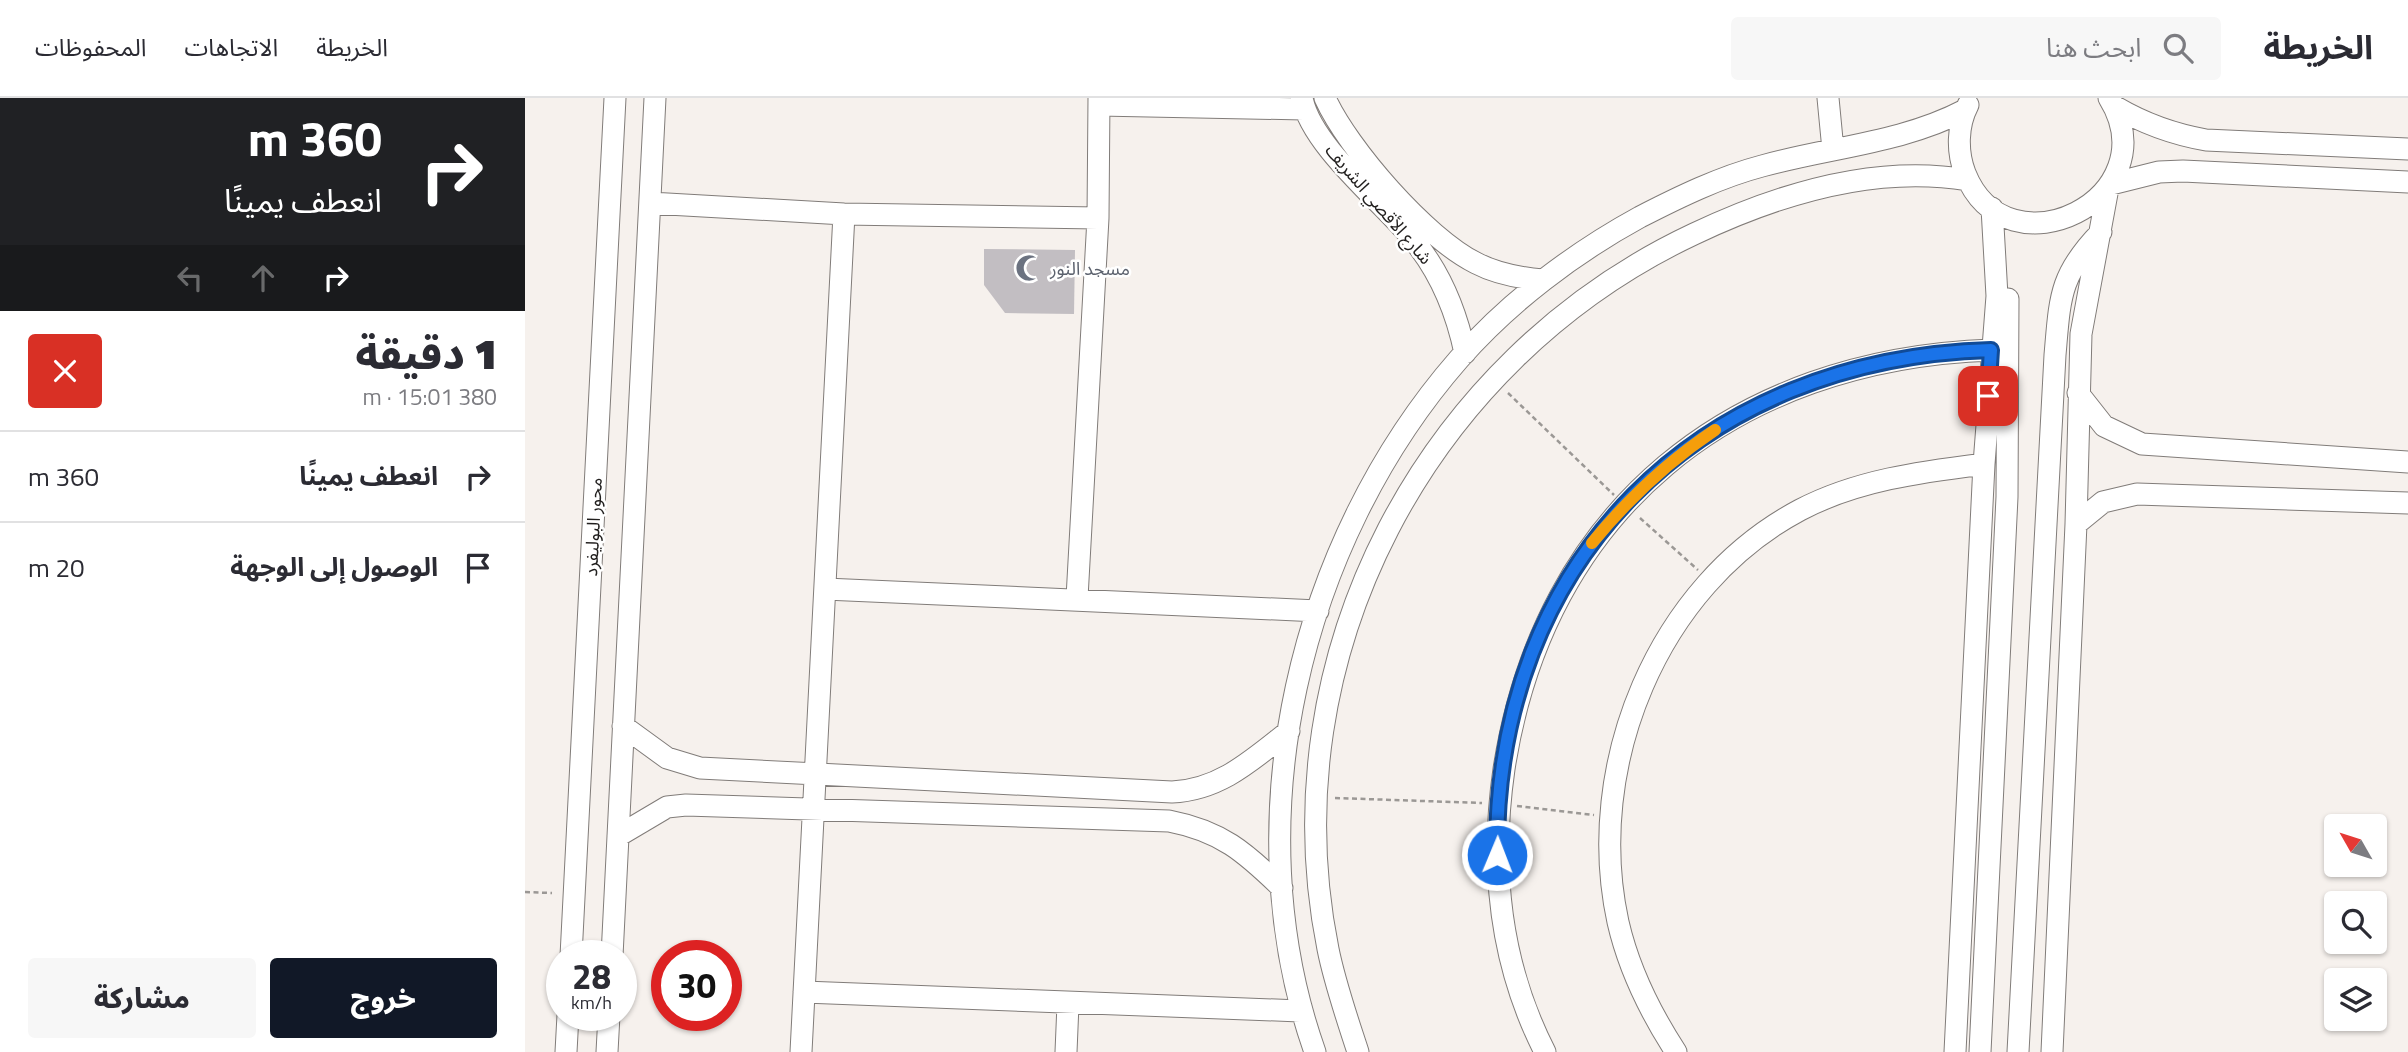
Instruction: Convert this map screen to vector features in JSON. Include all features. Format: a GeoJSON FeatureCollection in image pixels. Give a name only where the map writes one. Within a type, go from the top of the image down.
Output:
{"type":"FeatureCollection","features":[{"type":"Feature","properties":{"kind":"street","name":"محور البوليفرد"},"geometry":{"type":"LineString","coordinates":[[572,940],[615,98]]}},
{"type":"Feature","properties":{"kind":"street"},"geometry":{"type":"LineString","coordinates":[[613,940],[655,98]]}},
{"type":"Feature","properties":{"kind":"street","name":"شارع الأقصي الشريف"},"geometry":{"type":"LineString","coordinates":[[1325,98],[1349,138],[1381,177],[1454,250],[1496,272],[1543,280]]}},
{"type":"Feature","properties":{"kind":"street"},"geometry":{"type":"LineString","coordinates":[[1828,98],[1833,150]]}},
{"type":"Feature","properties":{"kind":"street"},"geometry":{"type":"LineString","coordinates":[[1077,598],[1098,218],[1099,101],[1303,104]]}},
{"type":"Feature","properties":{"kind":"street"},"geometry":{"type":"LineString","coordinates":[[2111,102],[2163,130],[2206,140],[2408,149]]}},
{"type":"Feature","properties":{"kind":"street"},"geometry":{"type":"LineString","coordinates":[[2052,1052],[2076,524],[2081,334],[2109,186],[2117,169],[2122,138],[2111,102]]}},
{"type":"Feature","properties":{"kind":"street","name":"شارع الأقصي الشريف"},"geometry":{"type":"LineString","coordinates":[[1303,104],[1339,160],[1427,256],[1451,302],[1465,353]]}},
{"type":"Feature","properties":{"kind":"street"},"geometry":{"type":"LineString","coordinates":[[1315,1052],[1300,1011],[1282,888],[1280,813],[1289,731],[1297,682],[1337,556],[1365,496],[1398,439],[1465,353],[1543,280],[1640,218],[1699,188],[1761,166],[1918,131],[1969,104]]}},
{"type":"Feature","properties":{"kind":"street"},"geometry":{"type":"LineString","coordinates":[[1969,104],[1959,146],[1968,180],[1992,208],[2011,218],[2032,223],[2054,222],[2075,216],[2093,204],[2109,186],[2159,172],[2408,182]]}},
{"type":"Feature","properties":{"kind":"street"},"geometry":{"type":"LineString","coordinates":[[1358,1052],[1328,948],[1320,892],[1318,798],[1326,720],[1337,663],[1375,555],[1403,496],[1441,438],[1493,377],[1569,311],[1617,276],[1668,246],[1723,220],[1779,200],[1848,182],[1919,174],[1968,180]]}},
{"type":"Feature","properties":{"kind":"street"},"geometry":{"type":"LineString","coordinates":[[650,203],[844,214],[1098,218]]}},
{"type":"Feature","properties":{"kind":"street"},"geometry":{"type":"LineString","coordinates":[[1955,1052],[1996,272],[1992,208]]}},
{"type":"Feature","properties":{"kind":"street"},"geometry":{"type":"LineString","coordinates":[[801,1052],[844,214]]}},
{"type":"Feature","properties":{"kind":"street"},"geometry":{"type":"LineString","coordinates":[[2018,1052],[2056,343],[2061,294],[2077,256],[2102,231]]}},
{"type":"Feature","properties":{"kind":"street"},"geometry":{"type":"LineString","coordinates":[[1980,1052],[2007,496],[2009,301],[1996,272]]}},
{"type":"Feature","properties":{"kind":"street"},"geometry":{"type":"LineString","coordinates":[[1545,1052],[1525,1006],[1506,940],[1497,872],[1499,804],[1518,697],[1535,644],[1559,594],[1588,547],[1623,504],[1691,446],[1728,421],[1809,382],[1894,358],[1938,352],[1991,350]]}},
{"type":"Feature","properties":{"kind":"street"},"geometry":{"type":"LineString","coordinates":[[2078,393],[2104,426],[2142,444],[2408,462]]}},
{"type":"Feature","properties":{"kind":"street"},"geometry":{"type":"LineString","coordinates":[[1676,1052],[1655,1019],[1633,972],[1618,921],[1611,870],[1612,817],[1619,752],[1639,690],[1669,632],[1711,581],[1752,542],[1800,510],[1851,488],[1907,474],[1984,464]]}},
{"type":"Feature","properties":{"kind":"street"},"geometry":{"type":"LineString","coordinates":[[2076,524],[2103,502],[2137,494],[2408,503]]}},
{"type":"Feature","properties":{"kind":"street"},"geometry":{"type":"LineString","coordinates":[[825,589],[1077,598],[1318,611]]}},
{"type":"Feature","properties":{"kind":"street"},"geometry":{"type":"LineString","coordinates":[[623,726],[652,749],[684,765],[1189,791],[1222,781],[1289,731]]}},
{"type":"Feature","properties":{"kind":"street"},"geometry":{"type":"LineString","coordinates":[[618,836],[667,807],[686,805],[814,807],[1169,821],[1218,835],[1240,848],[1282,888]]}},
{"type":"Feature","properties":{"kind":"street"},"geometry":{"type":"LineString","coordinates":[[804,992],[1300,1011]]}},
{"type":"Feature","properties":{"kind":"street"},"geometry":{"type":"LineString","coordinates":[[1066,1052],[1069,1004]]}},
{"type":"Feature","properties":{"kind":"street"},"geometry":{"type":"LineString","coordinates":[[566,1052],[567,1031]]}},
{"type":"Feature","properties":{"kind":"street"},"geometry":{"type":"LineString","coordinates":[[607,1052],[608,1031]]}},
{"type":"Feature","properties":{"kind":"path"},"geometry":{"type":"LineString","coordinates":[[1493,377],[1623,504],[1711,581]]}},
{"type":"Feature","properties":{"kind":"path"},"geometry":{"type":"LineString","coordinates":[[1318,798],[1499,804],[1612,817]]}},
{"type":"Feature","properties":{"kind":"path"},"geometry":{"type":"LineString","coordinates":[[525,892],[552,893]]}},
{"type":"Feature","properties":{"kind":"building","name":"مسجد النور"},"geometry":{"type":"Polygon","coordinates":[[[984,249],[1075,250],[1074,314],[1005,313],[984,285],[984,249]]]}},
{"type":"Feature","properties":{"kind":"slow traffic"},"geometry":{"type":"LineString","coordinates":[[1592,543],[1623,504],[1656,473],[1715,430]]}},
{"type":"Feature","properties":{"kind":"place","name":"مسجد النور"},"geometry":{"type":"Point","coordinates":[1029,268]}},
{"type":"Feature","properties":{"kind":"route"},"geometry":{"type":"LineString","coordinates":[[1497,855],[1499,804],[1507,751],[1518,697],[1535,644],[1559,594],[1588,547],[1623,504],[1656,473],[1728,421],[1768,400],[1809,382],[1894,358],[1938,352],[1991,350],[1988,396]]}}]}
